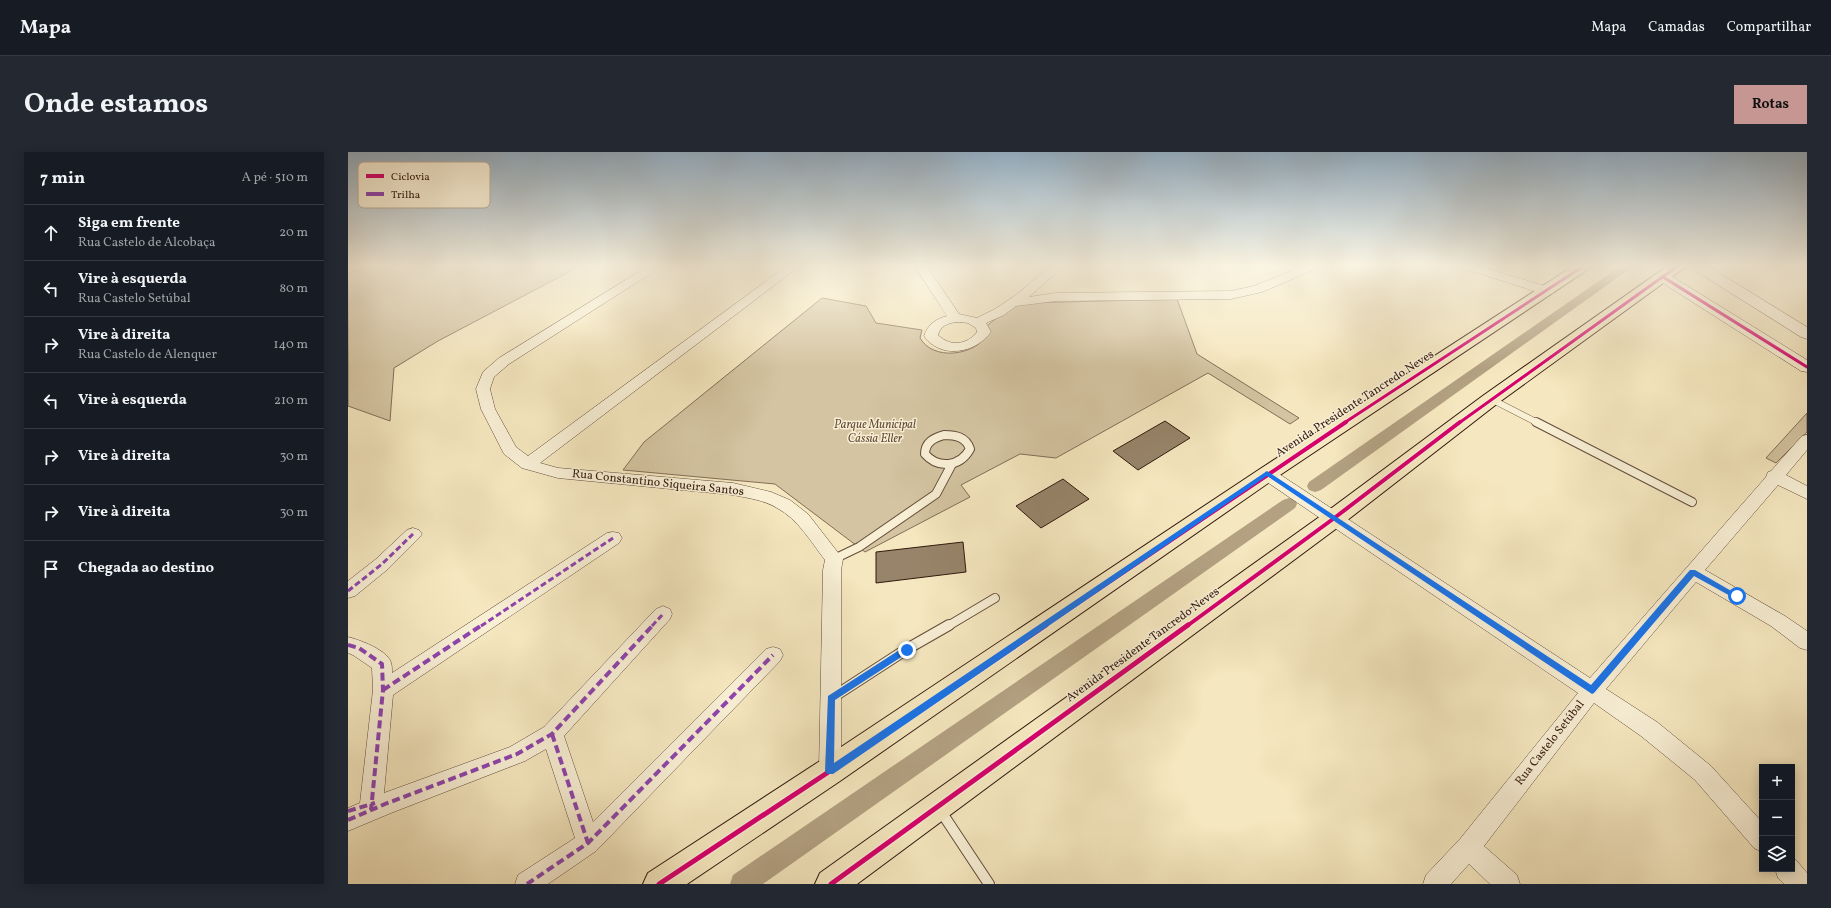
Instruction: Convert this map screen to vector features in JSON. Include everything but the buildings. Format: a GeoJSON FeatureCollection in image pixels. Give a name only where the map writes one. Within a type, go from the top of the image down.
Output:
{"type":"FeatureCollection","features":[{"type":"Feature","properties":{"kind":"main road","name":"Avenida Presidente Tancredo Neves"},"geometry":{"type":"LineString","coordinates":[[660,884],[830,771],[1267,474],[1534,299]]}},
{"type":"Feature","properties":{"kind":"main road","name":"Avenida Presidente Tancredo Neves"},"geometry":{"type":"LineString","coordinates":[[831,884],[1333,519],[1491,399],[1631,299]]}},
{"type":"Feature","properties":{"kind":"street","name":"Rua Constantino Siqueira Santos"},"geometry":{"type":"LineString","coordinates":[[603,299],[504,361],[488,375],[483,389],[488,409],[510,450],[528,464],[558,473],[733,489],[765,496],[784,504],[802,518],[834,559]]}},
{"type":"Feature","properties":{"kind":"street"},"geometry":{"type":"LineString","coordinates":[[528,464],[749,299]]}},
{"type":"Feature","properties":{"kind":"street"},"geometry":{"type":"LineString","coordinates":[[943,299],[955,318]]}},
{"type":"Feature","properties":{"kind":"street"},"geometry":{"type":"LineString","coordinates":[[977,322],[993,316],[1017,299]]}},
{"type":"Feature","properties":{"kind":"street"},"geometry":{"type":"LineString","coordinates":[[1011,304],[1038,299]]}},
{"type":"Feature","properties":{"kind":"street"},"geometry":{"type":"LineString","coordinates":[[1697,299],[1807,367]]}},
{"type":"Feature","properties":{"kind":"street"},"geometry":{"type":"LineString","coordinates":[[1750,299],[1807,334]]}},
{"type":"Feature","properties":{"kind":"street"},"geometry":{"type":"LineString","coordinates":[[967,318],[977,322],[982,326],[984,332],[981,338],[974,343],[953,347],[935,342],[931,336],[932,330],[936,325],[944,320],[967,318]]}},
{"type":"Feature","properties":{"kind":"street","name":"Rua Castelo Setúbal"},"geometry":{"type":"LineString","coordinates":[[1435,884],[1468,847],[1592,690],[1774,476],[1807,440]]}},
{"type":"Feature","properties":{"kind":"street"},"geometry":{"type":"LineString","coordinates":[[1267,474],[1649,729],[1702,773],[1759,837]]}},
{"type":"Feature","properties":{"kind":"street"},"geometry":{"type":"LineString","coordinates":[[1774,476],[1807,493]]}},
{"type":"Feature","properties":{"kind":"street"},"geometry":{"type":"LineString","coordinates":[[348,591],[382,564],[413,534]]}},
{"type":"Feature","properties":{"kind":"street"},"geometry":{"type":"LineString","coordinates":[[383,690],[613,538]]}},
{"type":"Feature","properties":{"kind":"street"},"geometry":{"type":"LineString","coordinates":[[830,771],[832,570],[834,559]]}},
{"type":"Feature","properties":{"kind":"street"},"geometry":{"type":"LineString","coordinates":[[1693,572],[1778,621],[1807,642]]}},
{"type":"Feature","properties":{"kind":"street"},"geometry":{"type":"LineString","coordinates":[[348,820],[376,806],[517,754],[552,734],[663,614]]}},
{"type":"Feature","properties":{"kind":"street"},"geometry":{"type":"LineString","coordinates":[[348,645],[359,648],[382,664],[383,690],[376,806]]}},
{"type":"Feature","properties":{"kind":"street"},"geometry":{"type":"LineString","coordinates":[[527,884],[588,843],[773,655]]}},
{"type":"Feature","properties":{"kind":"street"},"geometry":{"type":"LineString","coordinates":[[552,734],[588,843]]}},
{"type":"Feature","properties":{"kind":"street"},"geometry":{"type":"LineString","coordinates":[[348,810],[376,806]]}},
{"type":"Feature","properties":{"kind":"street"},"geometry":{"type":"LineString","coordinates":[[1468,847],[1508,884]]}},
{"type":"Feature","properties":{"kind":"street"},"geometry":{"type":"LineString","coordinates":[[1790,872],[1800,884]]}},
{"type":"Feature","properties":{"kind":"lane"},"geometry":{"type":"LineString","coordinates":[[1491,399],[1692,502]]}},
{"type":"Feature","properties":{"kind":"lane"},"geometry":{"type":"LineString","coordinates":[[834,559],[859,547],[936,494],[952,464],[959,462],[968,454],[970,449],[965,440],[959,436],[944,435],[930,441],[926,445],[925,454],[932,462],[945,465],[952,464]]}},
{"type":"Feature","properties":{"kind":"lane"},"geometry":{"type":"LineString","coordinates":[[831,698],[907,650],[996,598]]}},
{"type":"Feature","properties":{"kind":"lane"},"geometry":{"type":"LineString","coordinates":[[937,806],[989,884]]}},
{"type":"Feature","properties":{"kind":"green space"},"geometry":{"type":"Polygon","coordinates":[[[348,299],[517,299],[438,341],[394,368],[390,421],[348,406],[348,299]]]}},
{"type":"Feature","properties":{"kind":"green space","name":"Parque Municipal Cássia Eller"},"geometry":{"type":"Polygon","coordinates":[[[821,299],[866,306],[876,323],[922,330],[920,338],[926,345],[943,353],[954,353],[973,348],[981,342],[987,335],[985,329],[989,324],[1011,307],[1028,303],[1177,299],[1197,354],[1299,418],[1290,424],[1208,373],[1056,458],[1020,454],[961,485],[970,497],[865,552],[775,484],[623,470],[644,442],[821,299]]]}},
{"type":"Feature","properties":{"kind":"green space"},"geometry":{"type":"Polygon","coordinates":[[[1807,413],[1807,432],[1776,463],[1766,458],[1807,413]]]}},
{"type":"Feature","properties":{"kind":"waterway"},"geometry":{"type":"LineString","coordinates":[[1315,486],[1580,299]]}},
{"type":"Feature","properties":{"kind":"waterway"},"geometry":{"type":"LineString","coordinates":[[742,884],[1289,504]]}},
{"type":"Feature","properties":{"kind":"marked path"},"geometry":{"type":"LineString","coordinates":[[348,591],[382,564],[413,534]]}},
{"type":"Feature","properties":{"kind":"marked path"},"geometry":{"type":"LineString","coordinates":[[383,690],[613,538]]}},
{"type":"Feature","properties":{"kind":"marked path"},"geometry":{"type":"LineString","coordinates":[[348,820],[385,804],[517,754],[552,734],[663,614]]}},
{"type":"Feature","properties":{"kind":"marked path"},"geometry":{"type":"LineString","coordinates":[[348,645],[359,648],[382,664],[383,690],[371,810]]}},
{"type":"Feature","properties":{"kind":"marked path"},"geometry":{"type":"LineString","coordinates":[[527,884],[588,843],[773,655]]}},
{"type":"Feature","properties":{"kind":"marked path"},"geometry":{"type":"LineString","coordinates":[[552,734],[588,843]]}},
{"type":"Feature","properties":{"kind":"marked path"},"geometry":{"type":"LineString","coordinates":[[348,811],[375,803]]}},
{"type":"Feature","properties":{"kind":"cycle path"},"geometry":{"type":"LineString","coordinates":[[659,884],[830,771],[1267,474],[1533,299]]}},
{"type":"Feature","properties":{"kind":"cycle path"},"geometry":{"type":"LineString","coordinates":[[831,884],[1333,519],[1491,399],[1631,299]]}},
{"type":"Feature","properties":{"kind":"cycle path"},"geometry":{"type":"LineString","coordinates":[[1698,299],[1807,367]]}},
{"type":"Feature","properties":{"kind":"route"},"geometry":{"type":"LineString","coordinates":[[907,650],[831,698],[830,771],[1267,474],[1592,690],[1693,572],[1737,596]]}}]}
